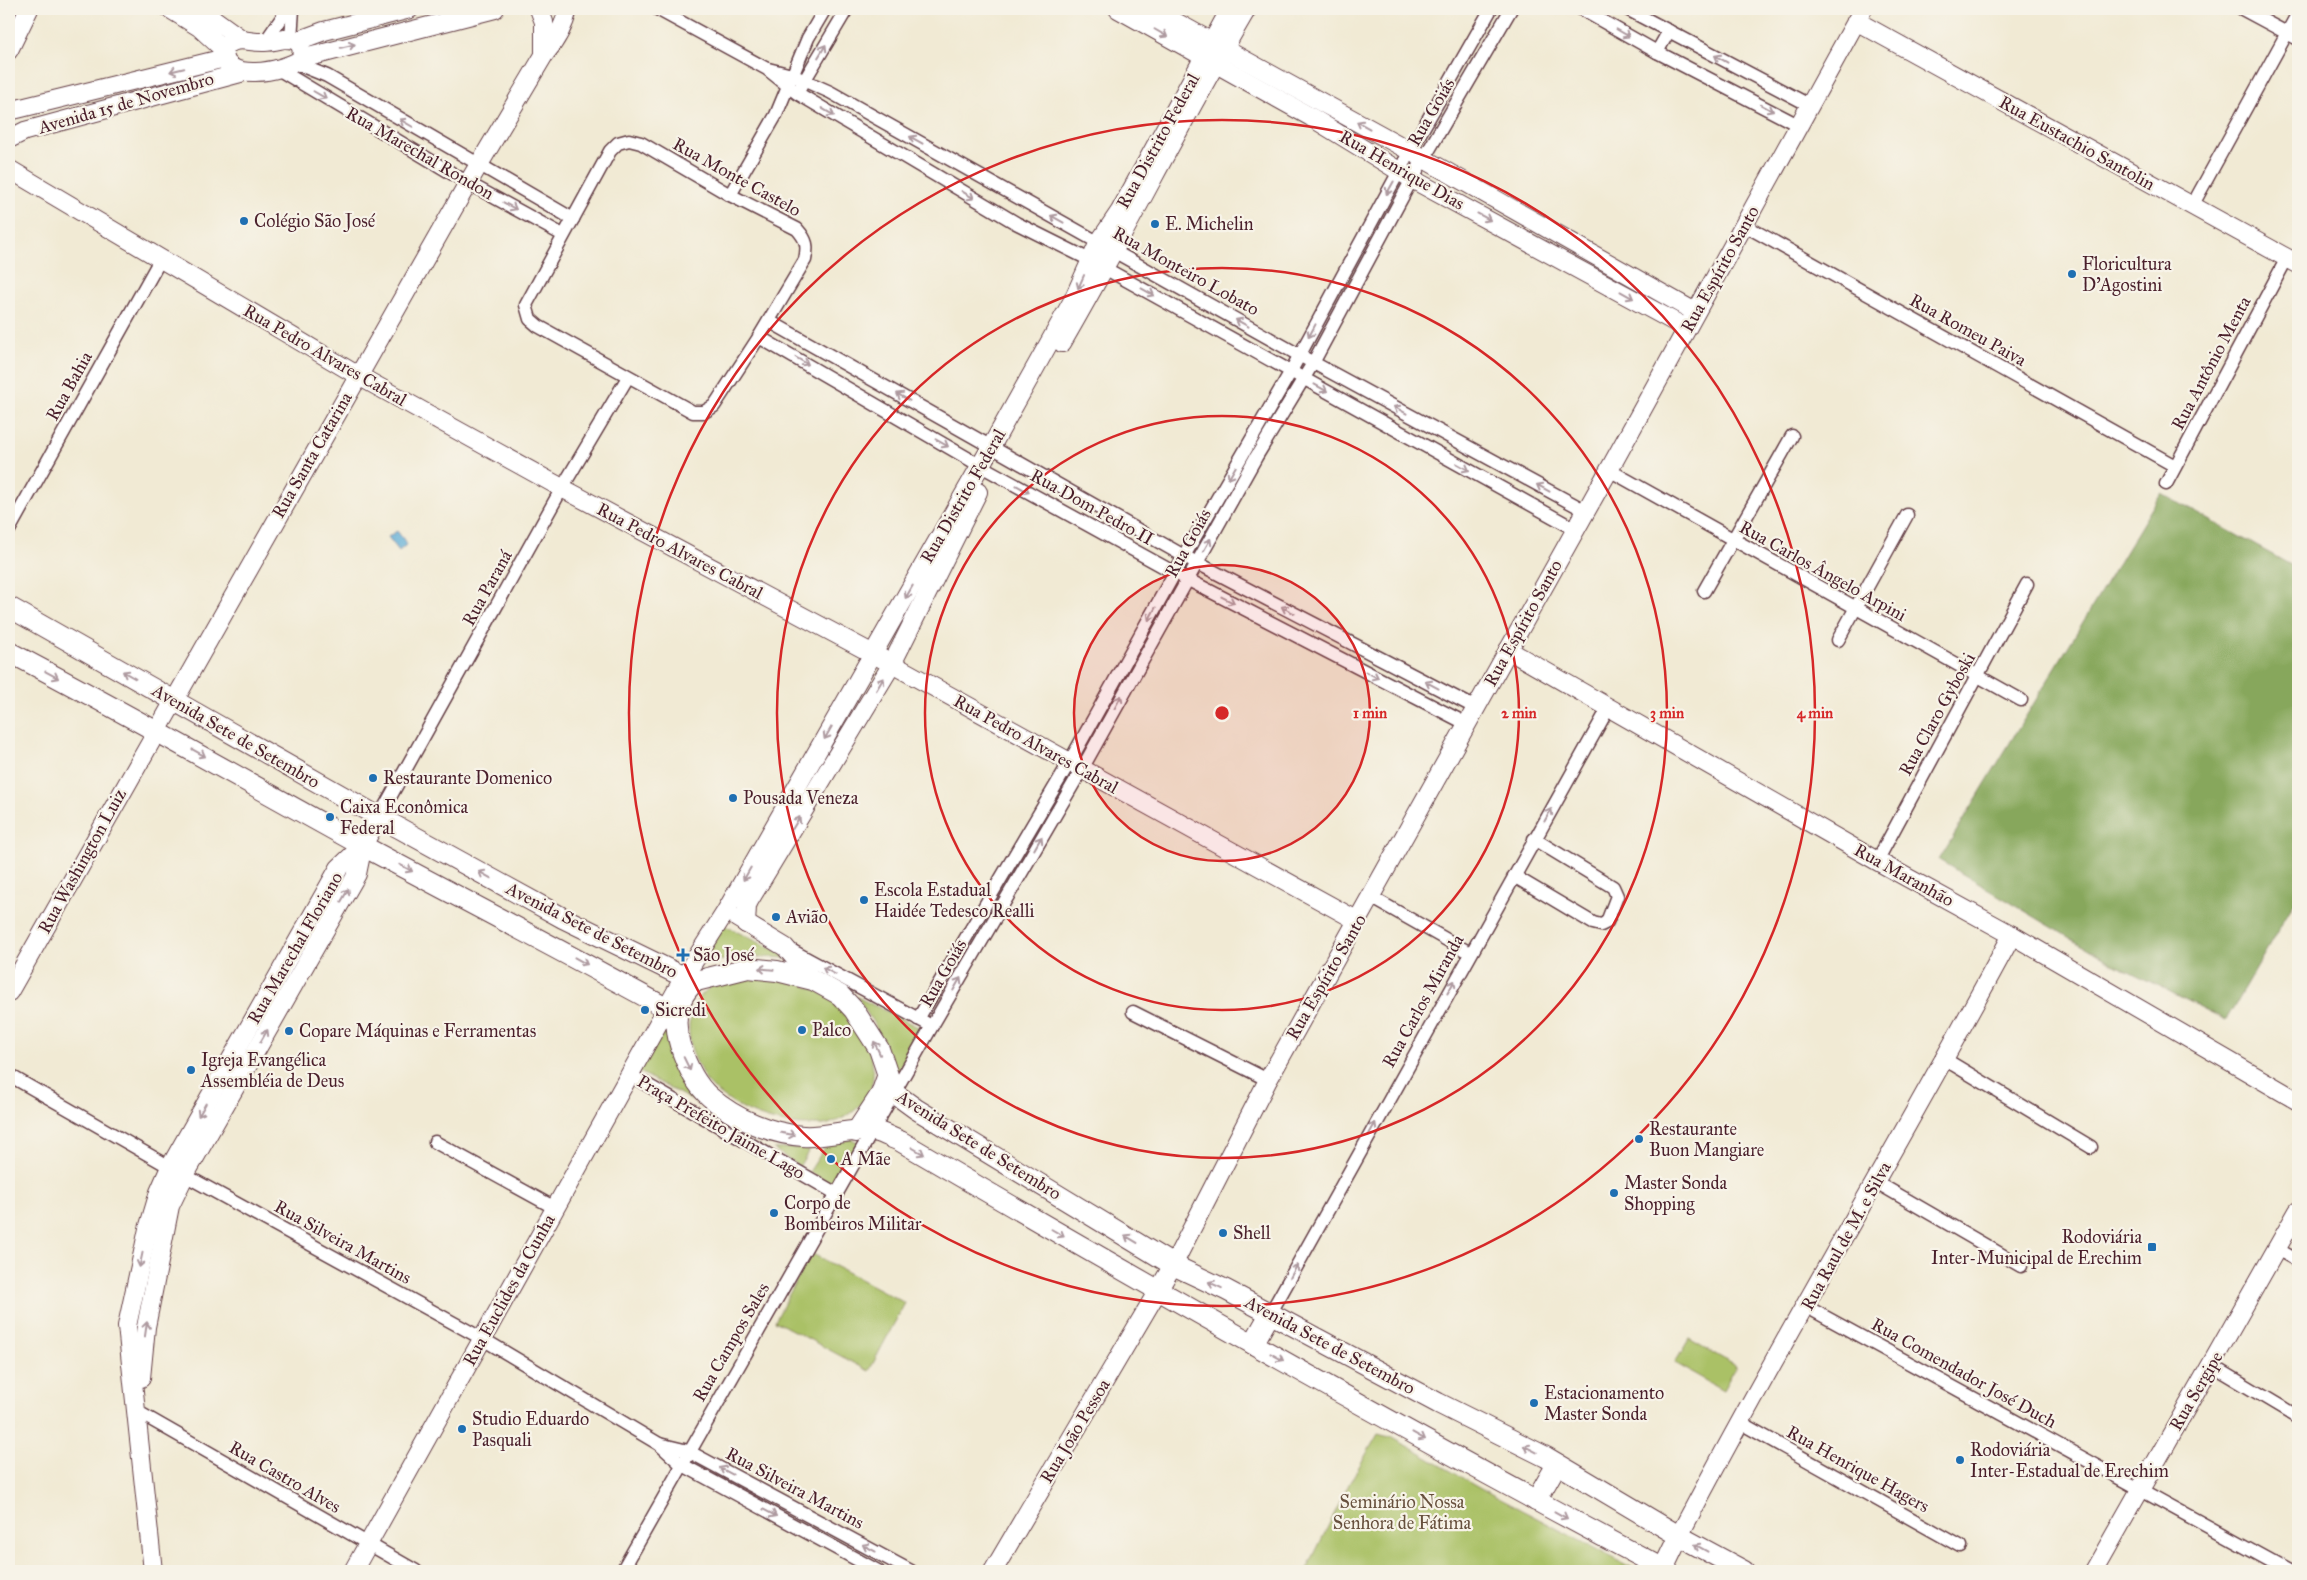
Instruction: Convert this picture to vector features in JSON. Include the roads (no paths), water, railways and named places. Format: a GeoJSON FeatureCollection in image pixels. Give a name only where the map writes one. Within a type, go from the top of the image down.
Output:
{"type":"FeatureCollection","features":[{"type":"Feature","properties":{"kind":"main road","name":"Avenida Sete de Setembro"},"geometry":{"type":"LineString","coordinates":[[9,607],[379,817],[563,918],[690,979],[748,968],[777,970],[820,984],[844,1000],[867,1029],[879,1049],[890,1085],[1173,1265],[1558,1464],[1679,1536],[1744,1571]]}},
{"type":"Feature","properties":{"kind":"main road","name":"Avenida Sete de Setembro"},"geometry":{"type":"LineString","coordinates":[[9,652],[156,730],[363,846],[553,946],[671,1013],[686,1065],[710,1097],[753,1124],[785,1134],[805,1137],[865,1131],[900,1141],[1158,1291],[1536,1501],[1665,1570]]}},
{"type":"Feature","properties":{"kind":"main road"},"geometry":{"type":"LineString","coordinates":[[553,946],[563,918]]}},
{"type":"Feature","properties":{"kind":"main road"},"geometry":{"type":"LineString","coordinates":[[671,1013],[688,988],[690,979]]}},
{"type":"Feature","properties":{"kind":"main road"},"geometry":{"type":"LineString","coordinates":[[865,1131],[881,1094],[890,1085]]}},
{"type":"Feature","properties":{"kind":"main road"},"geometry":{"type":"LineString","coordinates":[[1253,1344],[1270,1314]]}},
{"type":"Feature","properties":{"kind":"main road"},"geometry":{"type":"LineString","coordinates":[[1536,1501],[1558,1464]]}},
{"type":"Feature","properties":{"kind":"main road"},"geometry":{"type":"LineString","coordinates":[[1665,1570],[1679,1536]]}},
{"type":"Feature","properties":{"kind":"street"},"geometry":{"type":"LineString","coordinates":[[9,50],[29,9]]}},
{"type":"Feature","properties":{"kind":"street"},"geometry":{"type":"LineString","coordinates":[[170,9],[199,27],[224,54]]}},
{"type":"Feature","properties":{"kind":"street"},"geometry":{"type":"LineString","coordinates":[[200,9],[243,40]]}},
{"type":"Feature","properties":{"kind":"street"},"geometry":{"type":"LineString","coordinates":[[265,42],[288,9]]}},
{"type":"Feature","properties":{"kind":"street"},"geometry":{"type":"LineString","coordinates":[[291,64],[302,48],[294,40],[293,9]]}},
{"type":"Feature","properties":{"kind":"street","name":"Avenida 15 de Novembro"},"geometry":{"type":"LineString","coordinates":[[9,110],[224,54],[232,41],[265,42],[294,40],[410,9]]}},
{"type":"Feature","properties":{"kind":"street","name":"Avenida 15 de Novembro"},"geometry":{"type":"LineString","coordinates":[[224,54],[236,69],[244,72],[260,73],[469,12],[495,9]]}},
{"type":"Feature","properties":{"kind":"street"},"geometry":{"type":"LineString","coordinates":[[540,9],[545,11],[561,9]]}},
{"type":"Feature","properties":{"kind":"street"},"geometry":{"type":"LineString","coordinates":[[540,9],[544,22],[544,55]]}},
{"type":"Feature","properties":{"kind":"street","name":"Rua Santa Catarina"},"geometry":{"type":"LineString","coordinates":[[156,730],[479,164],[544,55],[558,38],[568,9]]}},
{"type":"Feature","properties":{"kind":"street","name":"Rua Monteiro Lobato"},"geometry":{"type":"LineString","coordinates":[[657,9],[767,69],[1016,223],[1098,265],[1575,529]]}},
{"type":"Feature","properties":{"kind":"street"},"geometry":{"type":"LineString","coordinates":[[730,195],[792,85],[825,9]]}},
{"type":"Feature","properties":{"kind":"street"},"geometry":{"type":"LineString","coordinates":[[792,85],[804,81],[847,9]]}},
{"type":"Feature","properties":{"kind":"street","name":"Rua Henrique Dias"},"geometry":{"type":"LineString","coordinates":[[1118,9],[1213,53],[1315,109],[1416,155],[1695,312]]}},
{"type":"Feature","properties":{"kind":"street","name":"Rua Henrique Dias"},"geometry":{"type":"LineString","coordinates":[[1152,9],[1213,53]]}},
{"type":"Feature","properties":{"kind":"street","name":"Rua Distrito Federal"},"geometry":{"type":"LineString","coordinates":[[690,979],[726,911],[874,654],[985,468],[1098,265],[1115,251],[1213,53],[1230,9]]}},
{"type":"Feature","properties":{"kind":"street","name":"Rua Distrito Federal"},"geometry":{"type":"LineString","coordinates":[[1098,265],[1099,242],[1120,211],[1213,53],[1246,9]]}},
{"type":"Feature","properties":{"kind":"street","name":"Rua Goiás"},"geometry":{"type":"LineString","coordinates":[[1134,661],[1184,556],[1250,454],[1313,363],[1363,269],[1406,175],[1491,9]]}},
{"type":"Feature","properties":{"kind":"street","name":"Rua Goiás"},"geometry":{"type":"LineString","coordinates":[[1416,155],[1476,70],[1511,9]]}},
{"type":"Feature","properties":{"kind":"street"},"geometry":{"type":"LineString","coordinates":[[1581,9],[1657,52],[1800,126]]}},
{"type":"Feature","properties":{"kind":"street"},"geometry":{"type":"LineString","coordinates":[[1627,9],[1811,106]]}},
{"type":"Feature","properties":{"kind":"street"},"geometry":{"type":"LineString","coordinates":[[2242,9],[2293,36]]}},
{"type":"Feature","properties":{"kind":"street"},"geometry":{"type":"LineString","coordinates":[[2192,206],[2293,36],[2298,12]]}},
{"type":"Feature","properties":{"kind":"street","name":"Rua Espírito Santo"},"geometry":{"type":"LineString","coordinates":[[1158,1291],[1268,1080],[1609,470],[1860,15]]}},
{"type":"Feature","properties":{"kind":"street","name":"Rua Eustachio Santolin"},"geometry":{"type":"LineString","coordinates":[[1860,15],[2192,206],[2293,261]]}},
{"type":"Feature","properties":{"kind":"street"},"geometry":{"type":"LineString","coordinates":[[1657,52],[1669,31]]}},
{"type":"Feature","properties":{"kind":"street"},"geometry":{"type":"LineString","coordinates":[[1462,63],[1476,70]]}},
{"type":"Feature","properties":{"kind":"street","name":"Rua Marechal Rondon"},"geometry":{"type":"LineString","coordinates":[[291,64],[327,76],[573,219]]}},
{"type":"Feature","properties":{"kind":"street","name":"Rua Marechal Rondon"},"geometry":{"type":"LineString","coordinates":[[291,64],[420,154],[468,183],[563,235]]}},
{"type":"Feature","properties":{"kind":"street","name":"Avenida 15 de Novembro"},"geometry":{"type":"LineString","coordinates":[[9,139],[25,131],[244,72]]}},
{"type":"Feature","properties":{"kind":"street"},"geometry":{"type":"LineString","coordinates":[[1737,92],[1746,73]]}},
{"type":"Feature","properties":{"kind":"street","name":"Rua Monteiro Lobato"},"geometry":{"type":"LineString","coordinates":[[804,81],[830,92],[1313,363],[1586,511]]}},
{"type":"Feature","properties":{"kind":"street","name":"Rua Henrique Dias"},"geometry":{"type":"LineString","coordinates":[[1315,109],[1406,175],[1686,328]]}},
{"type":"Feature","properties":{"kind":"street"},"geometry":{"type":"LineString","coordinates":[[420,154],[429,136]]}},
{"type":"Feature","properties":{"kind":"street","name":"Rua Monte Castelo"},"geometry":{"type":"LineString","coordinates":[[629,140],[641,143],[730,195],[797,229],[804,237],[808,246],[805,260],[760,337],[714,406],[704,412],[693,412],[628,377],[538,326],[526,312],[526,305],[563,235],[610,151],[618,143],[629,140]]}},
{"type":"Feature","properties":{"kind":"street","name":"Rua Pedro Alvares Cabral"},"geometry":{"type":"LineString","coordinates":[[9,169],[357,375],[562,488],[874,654],[1358,921]]}},
{"type":"Feature","properties":{"kind":"street","name":"Rua Goiás"},"geometry":{"type":"LineString","coordinates":[[890,1085],[932,1026],[1005,900],[1075,766],[1134,661],[1188,579],[1299,355],[1349,261],[1406,175]]}},
{"type":"Feature","properties":{"kind":"street","name":"Rua Romeu Paiva"},"geometry":{"type":"LineString","coordinates":[[1744,225],[2175,466]]}},
{"type":"Feature","properties":{"kind":"street"},"geometry":{"type":"LineString","coordinates":[[1554,255],[1562,238]]}},
{"type":"Feature","properties":{"kind":"street","name":"Rua Bahia"},"geometry":{"type":"LineString","coordinates":[[9,530],[160,260]]}},
{"type":"Feature","properties":{"kind":"street"},"geometry":{"type":"LineString","coordinates":[[1349,261],[1363,269]]}},
{"type":"Feature","properties":{"kind":"street","name":"Rua Antônio Menta"},"geometry":{"type":"LineString","coordinates":[[2166,484],[2293,261]]}},
{"type":"Feature","properties":{"kind":"street","name":"Rua Dom Pedro II"},"geometry":{"type":"LineString","coordinates":[[769,321],[1184,556],[1476,708]]}},
{"type":"Feature","properties":{"kind":"street","name":"Rua Dom Pedro II"},"geometry":{"type":"LineString","coordinates":[[760,337],[985,468],[1175,573],[1467,724]]}},
{"type":"Feature","properties":{"kind":"street","name":"Rua Paraná"},"geometry":{"type":"LineString","coordinates":[[379,817],[562,488],[628,377]]}},
{"type":"Feature","properties":{"kind":"street"},"geometry":{"type":"LineString","coordinates":[[1704,591],[1792,436]]}},
{"type":"Feature","properties":{"kind":"street","name":"Rua Distrito Federal"},"geometry":{"type":"LineString","coordinates":[[746,917],[749,901],[892,664],[985,468]]}},
{"type":"Feature","properties":{"kind":"street","name":"Rua Carlos Ângelo Arpini"},"geometry":{"type":"LineString","coordinates":[[1609,470],[2021,700]]}},
{"type":"Feature","properties":{"kind":"street"},"geometry":{"type":"LineString","coordinates":[[1838,640],[1907,515]]}},
{"type":"Feature","properties":{"kind":"street","name":"Rua Claro Gyboski"},"geometry":{"type":"LineString","coordinates":[[1876,861],[2027,584]]}},
{"type":"Feature","properties":{"kind":"street","name":"Rua Maranhão"},"geometry":{"type":"LineString","coordinates":[[1508,650],[1876,861],[2012,935],[2298,1101]]}},
{"type":"Feature","properties":{"kind":"street","name":"Rua Carlos Miranda"},"geometry":{"type":"LineString","coordinates":[[1270,1314],[1609,707]]}},
{"type":"Feature","properties":{"kind":"street","name":"Rua Washington Luiz"},"geometry":{"type":"LineString","coordinates":[[9,992],[156,730]]}},
{"type":"Feature","properties":{"kind":"street","name":"Rua Goiás"},"geometry":{"type":"LineString","coordinates":[[918,1019],[992,893],[1075,766]]}},
{"type":"Feature","properties":{"kind":"street","name":"Rua Marechal Floriano"},"geometry":{"type":"LineString","coordinates":[[153,1571],[138,1412],[146,1327],[178,1171],[357,874],[363,846],[379,817]]}},
{"type":"Feature","properties":{"kind":"street"},"geometry":{"type":"LineString","coordinates":[[1514,876],[1593,923],[1601,925],[1607,922],[1617,896],[1613,887],[1534,839]]}},
{"type":"Feature","properties":{"kind":"street"},"geometry":{"type":"LineString","coordinates":[[992,893],[1005,900]]}},
{"type":"Feature","properties":{"kind":"street"},"geometry":{"type":"LineString","coordinates":[[1371,897],[1470,953]]}},
{"type":"Feature","properties":{"kind":"street"},"geometry":{"type":"LineString","coordinates":[[726,911],[746,917],[785,947],[932,1026]]}},
{"type":"Feature","properties":{"kind":"street","name":"Rua Raul de M. e Silva"},"geometry":{"type":"LineString","coordinates":[[1679,1536],[1739,1422],[1946,1060],[2012,935]]}},
{"type":"Feature","properties":{"kind":"street"},"geometry":{"type":"LineString","coordinates":[[785,947],[820,984],[870,994]]}},
{"type":"Feature","properties":{"kind":"street"},"geometry":{"type":"LineString","coordinates":[[1133,1012],[1268,1080]]}},
{"type":"Feature","properties":{"kind":"street","name":"Rua Euclides da Cunha"},"geometry":{"type":"LineString","coordinates":[[353,1571],[481,1338],[630,1075],[671,1013]]}},
{"type":"Feature","properties":{"kind":"street"},"geometry":{"type":"LineString","coordinates":[[1946,1060],[2091,1147]]}},
{"type":"Feature","properties":{"kind":"street","name":"Rua Silveira Martins"},"geometry":{"type":"LineString","coordinates":[[9,1075],[178,1171],[481,1338],[659,1444],[681,1464],[878,1571]]}},
{"type":"Feature","properties":{"kind":"street","name":"Praça Prefeito Jaime Lago"},"geometry":{"type":"LineString","coordinates":[[630,1075],[837,1194]]}},
{"type":"Feature","properties":{"kind":"street"},"geometry":{"type":"LineString","coordinates":[[692,1110],[725,1107]]}},
{"type":"Feature","properties":{"kind":"street"},"geometry":{"type":"LineString","coordinates":[[753,1124],[772,1157]]}},
{"type":"Feature","properties":{"kind":"street","name":"Rua Campos Sales"},"geometry":{"type":"LineString","coordinates":[[622,1571],[688,1451],[837,1194],[865,1131]]}},
{"type":"Feature","properties":{"kind":"street"},"geometry":{"type":"LineString","coordinates":[[435,1142],[555,1208]]}},
{"type":"Feature","properties":{"kind":"street"},"geometry":{"type":"LineString","coordinates":[[1876,1182],[2021,1266]]}},
{"type":"Feature","properties":{"kind":"street","name":"Rua Sergipe"},"geometry":{"type":"LineString","coordinates":[[2094,1571],[2298,1211]]}},
{"type":"Feature","properties":{"kind":"street"},"geometry":{"type":"LineString","coordinates":[[2277,1249],[2298,1261]]}},
{"type":"Feature","properties":{"kind":"street","name":"Rua João Pessoa"},"geometry":{"type":"LineString","coordinates":[[993,1571],[1158,1291]]}},
{"type":"Feature","properties":{"kind":"street","name":"Rua Comendador José Duch"},"geometry":{"type":"LineString","coordinates":[[1807,1306],[2290,1571]]}},
{"type":"Feature","properties":{"kind":"street"},"geometry":{"type":"LineString","coordinates":[[2211,1365],[2298,1417]]}},
{"type":"Feature","properties":{"kind":"street","name":"Rua Castro Alves"},"geometry":{"type":"LineString","coordinates":[[138,1412],[416,1571]]}},
{"type":"Feature","properties":{"kind":"street","name":"Rua Henrique Hagers"},"geometry":{"type":"LineString","coordinates":[[1739,1422],[1960,1546]]}},
{"type":"Feature","properties":{"kind":"street","name":"Rua Silveira Martins"},"geometry":{"type":"LineString","coordinates":[[659,1444],[688,1451],[911,1571]]}},
{"type":"Feature","properties":{"kind":"street"},"geometry":{"type":"LineString","coordinates":[[794,1526],[801,1512]]}},
{"type":"Feature","properties":{"kind":"water"},"geometry":{"type":"Polygon","coordinates":[[[397,531],[407,544],[399,551],[388,537],[397,531]]]}},
{"type":"Feature","properties":{"kind":"place","name":"Colégio São José"},"geometry":{"type":"Point","coordinates":[244,221]}},
{"type":"Feature","properties":{"kind":"place","name":"E. Michelin"},"geometry":{"type":"Point","coordinates":[1155,224]}},
{"type":"Feature","properties":{"kind":"place","name":"Floricultura D'Agostini"},"geometry":{"type":"Point","coordinates":[2072,274]}},
{"type":"Feature","properties":{"kind":"place","name":"Restaurante Domenico"},"geometry":{"type":"Point","coordinates":[373,778]}},
{"type":"Feature","properties":{"kind":"place","name":"Pousada Veneza"},"geometry":{"type":"Point","coordinates":[733,798]}},
{"type":"Feature","properties":{"kind":"place","name":"Caixa Econômica Federal"},"geometry":{"type":"Point","coordinates":[330,817]}},
{"type":"Feature","properties":{"kind":"place","name":"Escola Estadual Haidée Tedesco Realli"},"geometry":{"type":"Point","coordinates":[864,900]}},
{"type":"Feature","properties":{"kind":"place","name":"Avião"},"geometry":{"type":"Point","coordinates":[776,917]}},
{"type":"Feature","properties":{"kind":"place","name":"São José"},"geometry":{"type":"Point","coordinates":[683,955]}},
{"type":"Feature","properties":{"kind":"place","name":"Sicredi"},"geometry":{"type":"Point","coordinates":[645,1010]}},
{"type":"Feature","properties":{"kind":"place","name":"Palco"},"geometry":{"type":"Point","coordinates":[802,1030]}},
{"type":"Feature","properties":{"kind":"place","name":"Copare Máquinas e Ferramentas"},"geometry":{"type":"Point","coordinates":[289,1031]}},
{"type":"Feature","properties":{"kind":"place","name":"Igreja Evangélica Assembléia de Deus"},"geometry":{"type":"Point","coordinates":[191,1070]}},
{"type":"Feature","properties":{"kind":"place","name":"Restaurante Buon Mangiare"},"geometry":{"type":"Point","coordinates":[1639,1139]}},
{"type":"Feature","properties":{"kind":"place","name":"A Mãe"},"geometry":{"type":"Point","coordinates":[831,1159]}},
{"type":"Feature","properties":{"kind":"place","name":"Master Sonda Shopping"},"geometry":{"type":"Point","coordinates":[1614,1193]}},
{"type":"Feature","properties":{"kind":"place","name":"Corpo de Bombeiros Militar"},"geometry":{"type":"Point","coordinates":[774,1213]}},
{"type":"Feature","properties":{"kind":"place","name":"Shell"},"geometry":{"type":"Point","coordinates":[1223,1233]}},
{"type":"Feature","properties":{"kind":"place","name":"Rodoviária Inter-Municipal de Erechim"},"geometry":{"type":"Point","coordinates":[2152,1247]}},
{"type":"Feature","properties":{"kind":"place","name":"Estacionamento Master Sonda"},"geometry":{"type":"Point","coordinates":[1534,1403]}},
{"type":"Feature","properties":{"kind":"place","name":"Studio Eduardo Pasquali"},"geometry":{"type":"Point","coordinates":[462,1429]}},
{"type":"Feature","properties":{"kind":"place","name":"Rodoviária Inter-Estadual de Erechim"},"geometry":{"type":"Point","coordinates":[1960,1460]}},
{"type":"Feature","properties":{"kind":"park label","name":"Seminário Nossa Senhora de Fátima"},"geometry":{"type":"Point","coordinates":[1402,1512]}}]}
